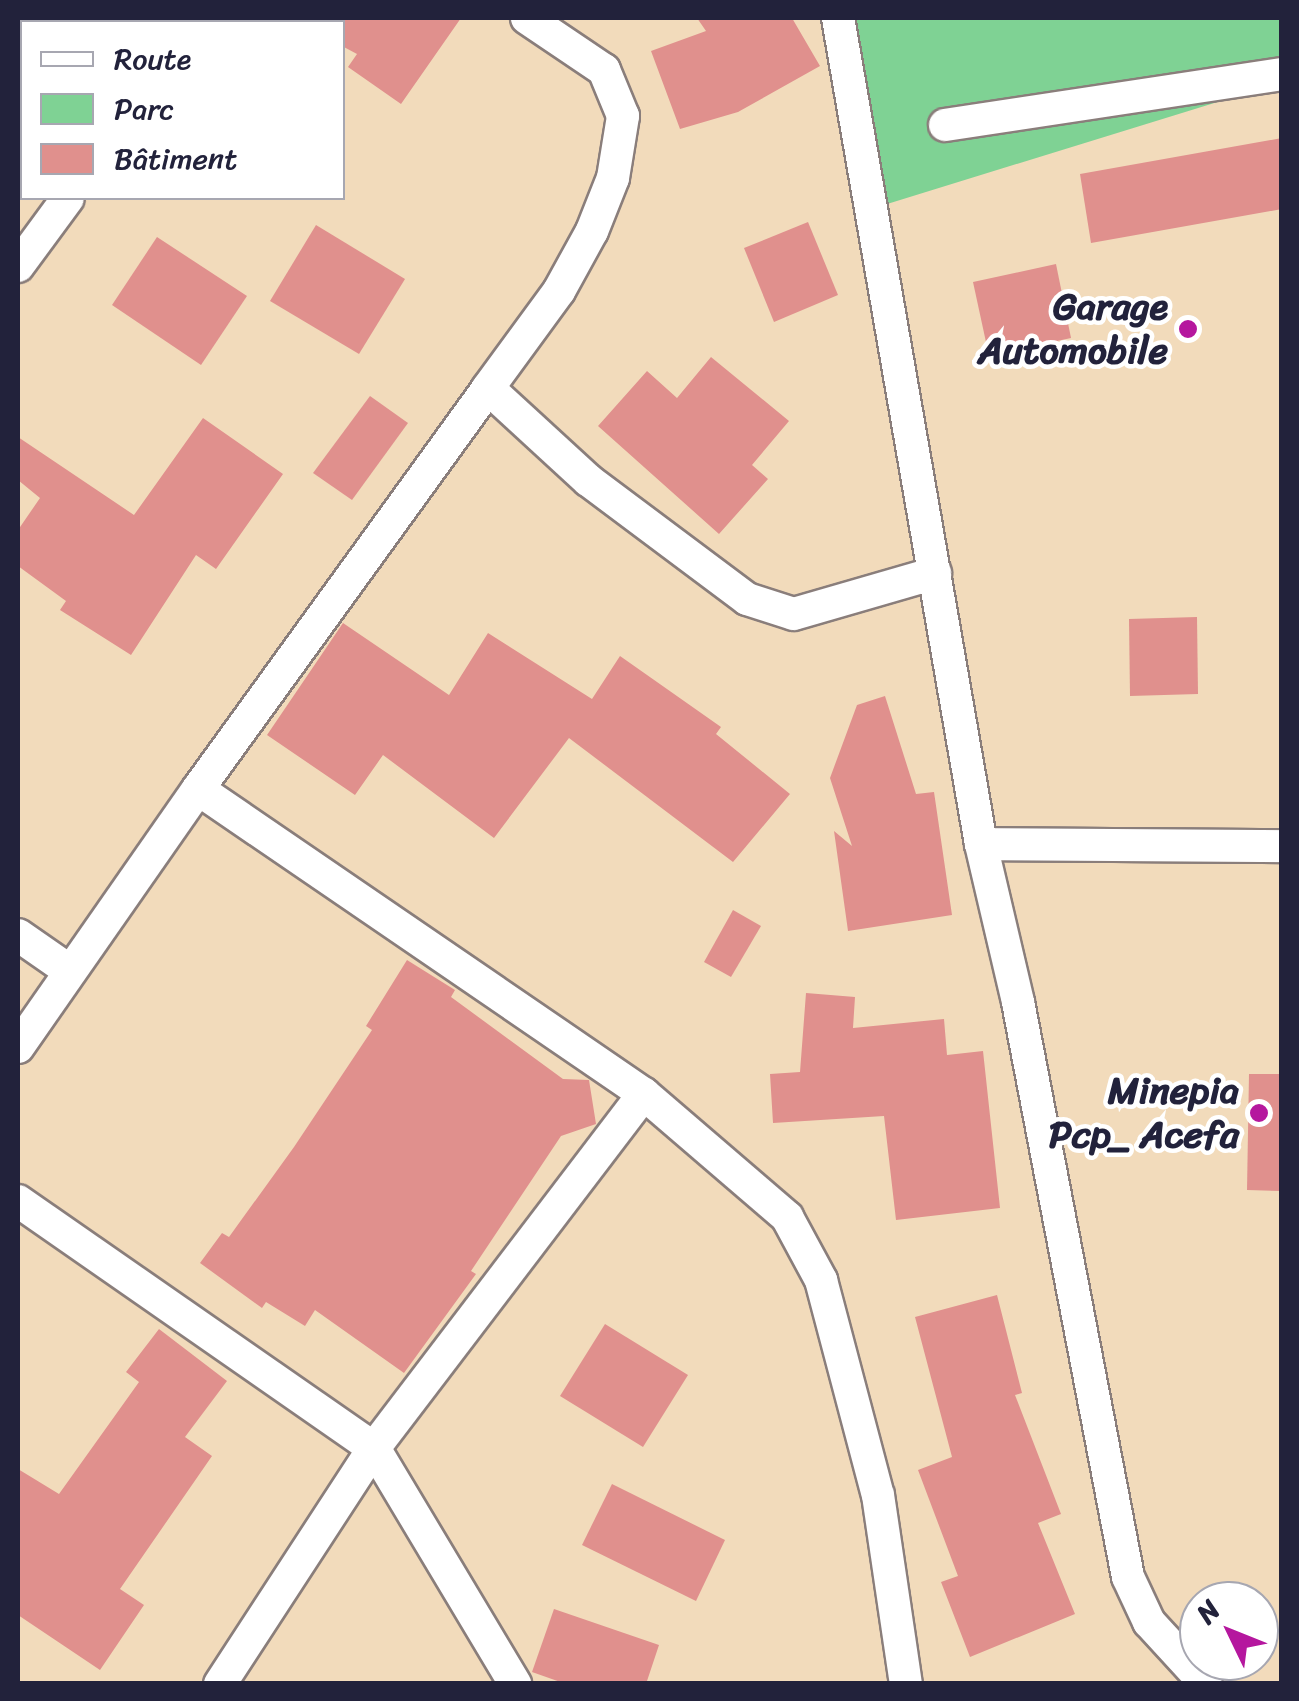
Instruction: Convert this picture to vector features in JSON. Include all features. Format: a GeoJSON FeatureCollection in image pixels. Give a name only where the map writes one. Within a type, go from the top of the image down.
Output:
{"type":"FeatureCollection","features":[{"type":"Feature","properties":{"kind":"street"},"geometry":{"type":"LineString","coordinates":[[18,1047],[67,969],[559,291],[592,231],[613,178],[623,116],[604,70],[527,18]]}},
{"type":"Feature","properties":{"kind":"street"},"geometry":{"type":"LineString","coordinates":[[838,18],[981,844],[1018,1002],[1128,1577],[1148,1622],[1206,1684]]}},
{"type":"Feature","properties":{"kind":"street"},"geometry":{"type":"LineString","coordinates":[[944,124],[1282,74]]}},
{"type":"Feature","properties":{"kind":"street"},"geometry":{"type":"LineString","coordinates":[[18,266],[67,200]]}},
{"type":"Feature","properties":{"kind":"street"},"geometry":{"type":"LineString","coordinates":[[488,388],[588,480],[747,599],[794,614],[935,573]]}},
{"type":"Feature","properties":{"kind":"street"},"geometry":{"type":"LineString","coordinates":[[198,789],[644,1094],[787,1217],[822,1280],[878,1495],[906,1684]]}},
{"type":"Feature","properties":{"kind":"street"},"geometry":{"type":"LineString","coordinates":[[981,844],[1282,846]]}},
{"type":"Feature","properties":{"kind":"street"},"geometry":{"type":"LineString","coordinates":[[18,935],[67,969]]}},
{"type":"Feature","properties":{"kind":"street"},"geometry":{"type":"LineString","coordinates":[[220,1684],[374,1448],[644,1094]]}},
{"type":"Feature","properties":{"kind":"street"},"geometry":{"type":"LineString","coordinates":[[18,1201],[374,1448],[515,1684]]}},
{"type":"Feature","properties":{"kind":"green space"},"geometry":{"type":"Polygon","coordinates":[[[838,18],[1281,18],[1281,90],[1237,96],[871,209],[838,18]]]}},
{"type":"Feature","properties":{"kind":"building"},"geometry":{"type":"Polygon","coordinates":[[[461,18],[401,104],[348,67],[357,54],[345,48],[342,20],[461,18]]]}},
{"type":"Feature","properties":{"kind":"building"},"geometry":{"type":"Polygon","coordinates":[[[697,18],[792,18],[820,66],[738,112],[680,129],[651,51],[706,31],[697,18]]]}},
{"type":"Feature","properties":{"kind":"building"},"geometry":{"type":"Polygon","coordinates":[[[1282,138],[1282,209],[1091,243],[1080,174],[1282,138]]]}},
{"type":"Feature","properties":{"kind":"building"},"geometry":{"type":"Polygon","coordinates":[[[808,222],[838,295],[774,322],[744,248],[808,222]]]}},
{"type":"Feature","properties":{"kind":"building"},"geometry":{"type":"Polygon","coordinates":[[[316,225],[405,279],[359,354],[270,301],[316,225]]]}},
{"type":"Feature","properties":{"kind":"building"},"geometry":{"type":"Polygon","coordinates":[[[157,237],[247,296],[201,365],[112,305],[157,237]]]}},
{"type":"Feature","properties":{"kind":"building"},"geometry":{"type":"Polygon","coordinates":[[[1056,264],[1071,338],[989,356],[973,282],[1056,264]]]}},
{"type":"Feature","properties":{"kind":"building"},"geometry":{"type":"Polygon","coordinates":[[[711,357],[789,421],[752,465],[768,479],[719,534],[598,426],[647,371],[677,398],[711,357]]]}},
{"type":"Feature","properties":{"kind":"building"},"geometry":{"type":"Polygon","coordinates":[[[370,396],[408,423],[352,500],[313,473],[370,396]]]}},
{"type":"Feature","properties":{"kind":"building"},"geometry":{"type":"Polygon","coordinates":[[[203,418],[283,474],[216,569],[196,555],[131,655],[60,610],[66,601],[18,566],[18,530],[40,498],[18,480],[18,437],[134,515],[203,418]]]}},
{"type":"Feature","properties":{"kind":"building"},"geometry":{"type":"Polygon","coordinates":[[[1197,617],[1198,694],[1130,696],[1129,619],[1197,617]]]}},
{"type":"Feature","properties":{"kind":"building"},"geometry":{"type":"Polygon","coordinates":[[[343,623],[449,695],[488,633],[592,699],[620,656],[721,727],[716,734],[790,794],[733,862],[569,738],[494,838],[383,755],[355,795],[267,735],[343,623]]]}},
{"type":"Feature","properties":{"kind":"building"},"geometry":{"type":"Polygon","coordinates":[[[885,696],[916,794],[934,792],[952,915],[848,931],[834,831],[852,846],[830,778],[857,705],[885,696]]]}},
{"type":"Feature","properties":{"kind":"building"},"geometry":{"type":"Polygon","coordinates":[[[733,910],[761,926],[731,977],[704,962],[733,910]]]}},
{"type":"Feature","properties":{"kind":"building"},"geometry":{"type":"Polygon","coordinates":[[[407,960],[455,990],[451,997],[563,1079],[589,1080],[596,1124],[561,1136],[471,1271],[476,1274],[404,1373],[315,1310],[305,1326],[266,1302],[262,1308],[200,1263],[222,1233],[229,1237],[294,1147],[372,1030],[366,1026],[407,960]]]}},
{"type":"Feature","properties":{"kind":"building"},"geometry":{"type":"Polygon","coordinates":[[[806,993],[855,997],[853,1028],[944,1019],[947,1055],[983,1051],[1000,1208],[896,1220],[884,1116],[773,1123],[770,1074],[800,1072],[806,993]]]}},
{"type":"Feature","properties":{"kind":"building"},"geometry":{"type":"Polygon","coordinates":[[[1249,1074],[1282,1074],[1282,1191],[1247,1190],[1249,1074]]]}},
{"type":"Feature","properties":{"kind":"building"},"geometry":{"type":"Polygon","coordinates":[[[997,1295],[1022,1393],[1015,1395],[1061,1514],[1038,1523],[1075,1614],[970,1657],[941,1582],[958,1576],[918,1470],[952,1457],[915,1317],[997,1295]]]}},
{"type":"Feature","properties":{"kind":"building"},"geometry":{"type":"Polygon","coordinates":[[[605,1324],[688,1375],[643,1447],[560,1396],[605,1324]]]}},
{"type":"Feature","properties":{"kind":"building"},"geometry":{"type":"Polygon","coordinates":[[[159,1329],[227,1381],[185,1437],[212,1456],[120,1589],[144,1605],[100,1670],[18,1615],[18,1469],[59,1494],[139,1382],[126,1372],[159,1329]]]}},
{"type":"Feature","properties":{"kind":"building"},"geometry":{"type":"Polygon","coordinates":[[[612,1484],[725,1540],[696,1601],[582,1545],[612,1484]]]}},
{"type":"Feature","properties":{"kind":"building"},"geometry":{"type":"Polygon","coordinates":[[[554,1609],[659,1645],[646,1684],[566,1684],[532,1672],[554,1609]]]}},
{"type":"Feature","properties":{"kind":"place","name":"Garage Automobile"},"geometry":{"type":"Point","coordinates":[1188,329]}},
{"type":"Feature","properties":{"kind":"place","name":"Minepia Pcp_ Acefa"},"geometry":{"type":"Point","coordinates":[1259,1113]}}]}
